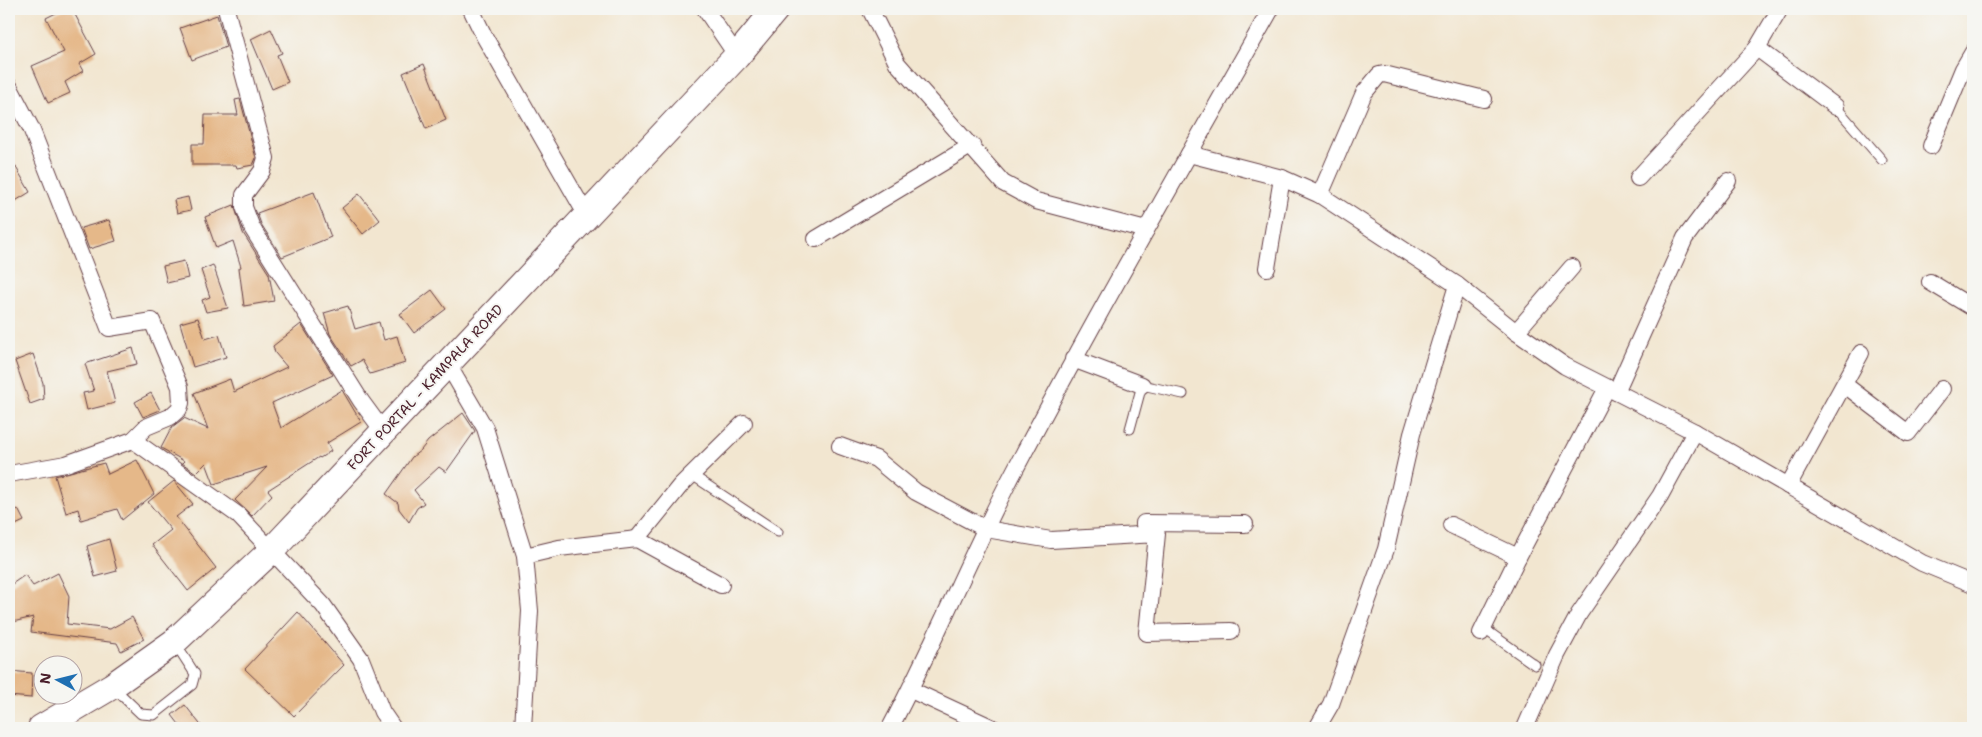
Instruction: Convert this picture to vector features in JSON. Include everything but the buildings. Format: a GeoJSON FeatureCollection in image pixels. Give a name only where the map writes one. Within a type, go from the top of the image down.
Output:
{"type":"FeatureCollection","features":[{"type":"Feature","properties":{"kind":"main road","name":"FORT PORTAL - KAMPALA ROAD"},"geometry":{"type":"LineString","coordinates":[[41,728],[112,686],[174,642],[272,550],[737,56],[776,9]]}},
{"type":"Feature","properties":{"kind":"street"},"geometry":{"type":"LineString","coordinates":[[226,9],[266,158],[262,171],[244,195],[244,207],[252,228],[361,401],[382,431]]}},
{"type":"Feature","properties":{"kind":"street"},"geometry":{"type":"LineString","coordinates":[[471,9],[484,36],[587,216]]}},
{"type":"Feature","properties":{"kind":"street"},"geometry":{"type":"LineString","coordinates":[[705,9],[737,56]]}},
{"type":"Feature","properties":{"kind":"street"},"geometry":{"type":"LineString","coordinates":[[870,9],[897,63],[1004,183],[1036,201],[1146,230]]}},
{"type":"Feature","properties":{"kind":"street"},"geometry":{"type":"LineString","coordinates":[[890,728],[911,690],[1006,488],[1073,359],[1271,9]]}},
{"type":"Feature","properties":{"kind":"street"},"geometry":{"type":"LineString","coordinates":[[1638,178],[1757,48],[1780,9]]}},
{"type":"Feature","properties":{"kind":"street"},"geometry":{"type":"LineString","coordinates":[[1757,48],[1836,107]]}},
{"type":"Feature","properties":{"kind":"street"},"geometry":{"type":"LineString","coordinates":[[1931,146],[1963,69],[1973,52]]}},
{"type":"Feature","properties":{"kind":"street"},"geometry":{"type":"LineString","coordinates":[[1320,195],[1364,93],[1380,75],[1384,74],[1484,99]]}},
{"type":"Feature","properties":{"kind":"street"},"geometry":{"type":"LineString","coordinates":[[9,86],[31,128],[109,328],[152,321],[180,387],[181,404],[179,409],[170,417],[146,427],[133,440],[66,464],[9,474]]}},
{"type":"Feature","properties":{"kind":"street"},"geometry":{"type":"LineString","coordinates":[[816,239],[972,145]]}},
{"type":"Feature","properties":{"kind":"street"},"geometry":{"type":"LineString","coordinates":[[1189,154],[1282,178],[1320,195],[1457,285],[1516,332],[1565,366],[1695,432],[1922,563],[1973,584]]}},
{"type":"Feature","properties":{"kind":"street"},"geometry":{"type":"LineString","coordinates":[[1267,268],[1282,178]]}},
{"type":"Feature","properties":{"kind":"street"},"geometry":{"type":"LineString","coordinates":[[1482,630],[1518,557],[1612,390],[1685,238],[1728,181]]}},
{"type":"Feature","properties":{"kind":"street"},"geometry":{"type":"LineString","coordinates":[[1516,332],[1572,267]]}},
{"type":"Feature","properties":{"kind":"street"},"geometry":{"type":"LineString","coordinates":[[1930,282],[1973,308]]}},
{"type":"Feature","properties":{"kind":"street"},"geometry":{"type":"LineString","coordinates":[[1317,728],[1331,704],[1386,549],[1412,434],[1457,285]]}},
{"type":"Feature","properties":{"kind":"street"},"geometry":{"type":"LineString","coordinates":[[1788,486],[1861,353]]}},
{"type":"Feature","properties":{"kind":"street"},"geometry":{"type":"LineString","coordinates":[[1073,359],[1142,385]]}},
{"type":"Feature","properties":{"kind":"street"},"geometry":{"type":"LineString","coordinates":[[447,363],[485,428],[525,556],[530,611],[523,728]]}},
{"type":"Feature","properties":{"kind":"street"},"geometry":{"type":"LineString","coordinates":[[1845,385],[1908,433],[1942,388]]}},
{"type":"Feature","properties":{"kind":"street"},"geometry":{"type":"LineString","coordinates":[[637,540],[692,475],[744,423]]}},
{"type":"Feature","properties":{"kind":"street"},"geometry":{"type":"LineString","coordinates":[[1525,728],[1557,655],[1579,614],[1660,496],[1695,432]]}},
{"type":"Feature","properties":{"kind":"street"},"geometry":{"type":"LineString","coordinates":[[133,440],[238,516],[323,605],[361,659],[382,712],[393,728]]}},
{"type":"Feature","properties":{"kind":"street"},"geometry":{"type":"LineString","coordinates":[[840,446],[876,459],[916,492],[986,529],[1051,540],[1157,534],[1147,633],[1231,631]]}},
{"type":"Feature","properties":{"kind":"street"},"geometry":{"type":"LineString","coordinates":[[1143,534],[1144,523],[1245,524]]}},
{"type":"Feature","properties":{"kind":"street"},"geometry":{"type":"LineString","coordinates":[[1451,525],[1518,557]]}},
{"type":"Feature","properties":{"kind":"street"},"geometry":{"type":"LineString","coordinates":[[525,556],[559,548],[637,540],[721,585]]}},
{"type":"Feature","properties":{"kind":"street"},"geometry":{"type":"LineString","coordinates":[[911,690],[993,728]]}},
{"type":"Feature","properties":{"kind":"lane"},"geometry":{"type":"LineString","coordinates":[[1836,107],[1882,160]]}},
{"type":"Feature","properties":{"kind":"lane"},"geometry":{"type":"LineString","coordinates":[[1130,429],[1142,385],[1183,394]]}},
{"type":"Feature","properties":{"kind":"lane"},"geometry":{"type":"LineString","coordinates":[[692,475],[778,532]]}},
{"type":"Feature","properties":{"kind":"lane"},"geometry":{"type":"LineString","coordinates":[[1482,630],[1535,665]]}},
{"type":"Feature","properties":{"kind":"lane"},"geometry":{"type":"LineString","coordinates":[[112,686],[141,714],[154,715],[192,685],[195,674],[174,642]]}}]}
